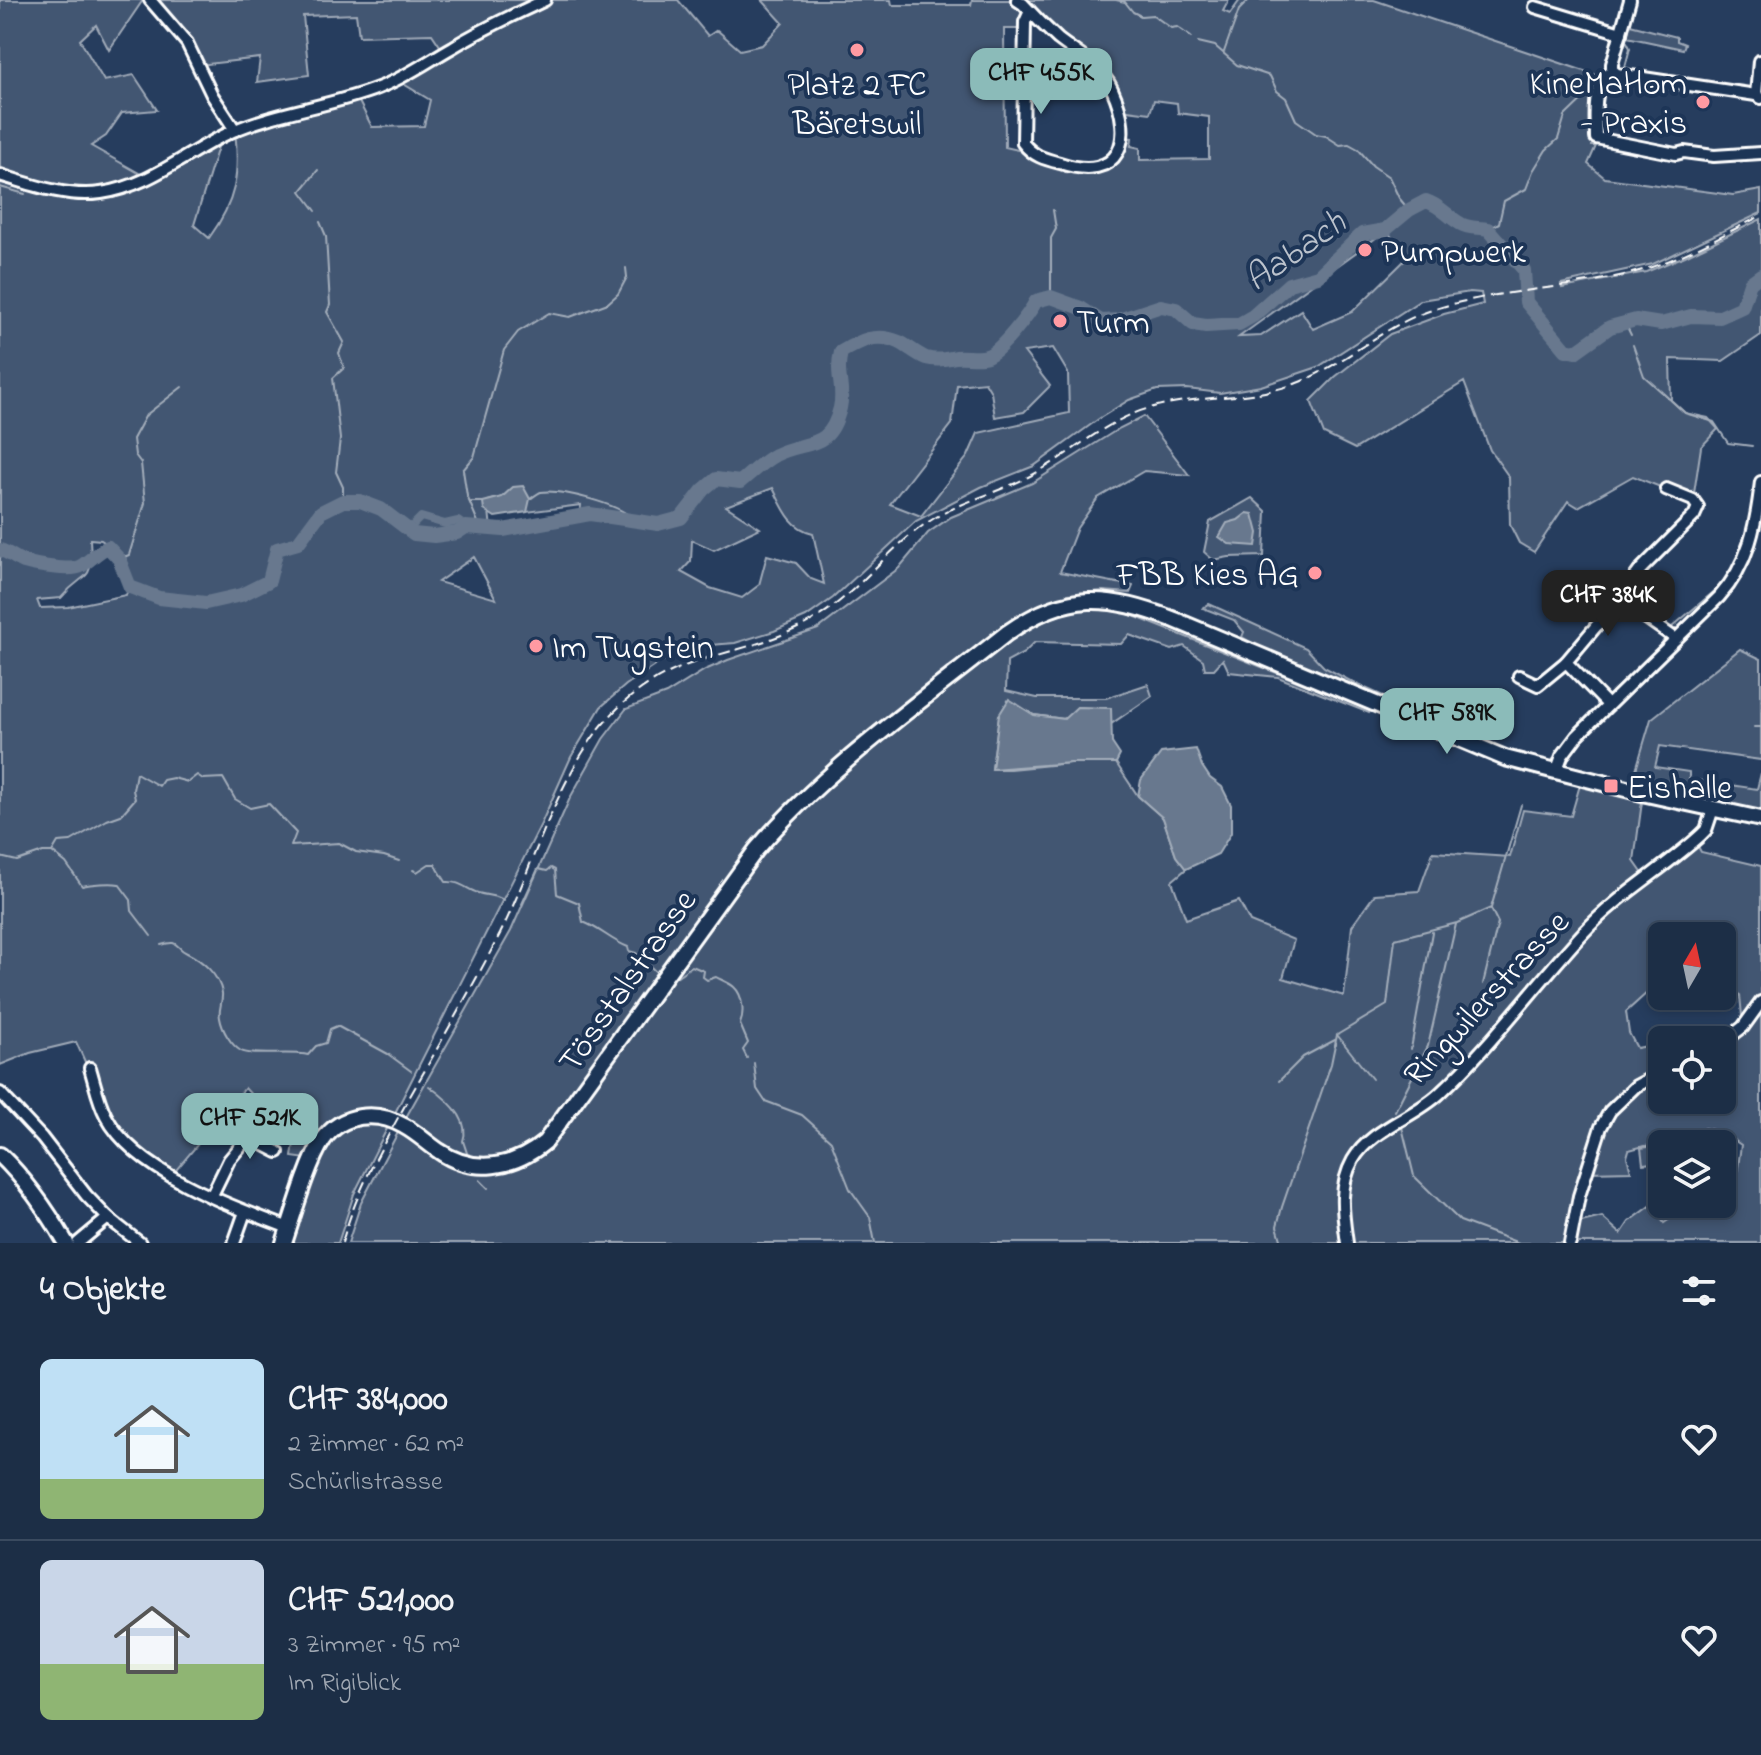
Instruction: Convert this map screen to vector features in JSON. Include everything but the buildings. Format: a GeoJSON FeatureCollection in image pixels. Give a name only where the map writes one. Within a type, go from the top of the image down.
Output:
{"type":"FeatureCollection","features":[{"type":"Feature","properties":{"kind":"main road","name":"Tösstalstrasse"},"geometry":{"type":"LineString","coordinates":[[284,1243],[323,1141],[336,1127],[355,1117],[374,1115],[392,1119],[440,1153],[478,1166],[513,1162],[545,1142],[768,836],[807,796],[843,766],[1027,619],[1047,609],[1092,600],[1130,604],[1175,620],[1490,753],[1556,772],[1761,819]]}},
{"type":"Feature","properties":{"kind":"main road"},"geometry":{"type":"LineString","coordinates":[[0,1155],[32,1189],[66,1243]]}},
{"type":"Feature","properties":{"kind":"street"},"geometry":{"type":"LineString","coordinates":[[150,0],[187,43],[212,95],[235,130]]}},
{"type":"Feature","properties":{"kind":"street"},"geometry":{"type":"LineString","coordinates":[[0,175],[61,191],[98,194],[124,189],[148,179],[235,130],[378,88],[403,77],[467,39],[545,0]]}},
{"type":"Feature","properties":{"kind":"street"},"geometry":{"type":"LineString","coordinates":[[1017,0],[1030,11],[1057,38],[1099,71],[1111,86],[1122,122],[1121,146],[1111,161],[1100,169],[1064,165],[1032,154],[1023,143],[1025,22],[1030,11]]}},
{"type":"Feature","properties":{"kind":"street"},"geometry":{"type":"LineString","coordinates":[[1630,0],[1612,70],[1597,96],[1596,138],[1676,154],[1684,152],[1714,156],[1761,153]]}},
{"type":"Feature","properties":{"kind":"street"},"geometry":{"type":"LineString","coordinates":[[1535,7],[1621,33]]}},
{"type":"Feature","properties":{"kind":"street"},"geometry":{"type":"LineString","coordinates":[[1612,70],[1617,74],[1758,97],[1759,61]]}},
{"type":"Feature","properties":{"kind":"street"},"geometry":{"type":"LineString","coordinates":[[1556,772],[1572,742],[1719,597],[1741,567],[1755,525],[1761,482]]}},
{"type":"Feature","properties":{"kind":"street"},"geometry":{"type":"LineString","coordinates":[[1519,676],[1538,685],[1566,662],[1641,569],[1694,516],[1698,507],[1693,500],[1666,489]]}},
{"type":"Feature","properties":{"kind":"street"},"geometry":{"type":"LineString","coordinates":[[1619,599],[1676,639]]}},
{"type":"Feature","properties":{"kind":"street"},"geometry":{"type":"LineString","coordinates":[[1566,662],[1608,705]]}},
{"type":"Feature","properties":{"kind":"street","name":"Ringwilerstrasse"},"geometry":{"type":"LineString","coordinates":[[1347,1243],[1342,1192],[1347,1171],[1355,1156],[1384,1131],[1435,1098],[1460,1074],[1585,931],[1614,903],[1706,830],[1713,809]]}},
{"type":"Feature","properties":{"kind":"street"},"geometry":{"type":"LineString","coordinates":[[1736,1032],[1761,1002]]}},
{"type":"Feature","properties":{"kind":"street"},"geometry":{"type":"LineString","coordinates":[[90,1068],[105,1115],[134,1151],[211,1197],[289,1228]]}},
{"type":"Feature","properties":{"kind":"street"},"geometry":{"type":"LineString","coordinates":[[1570,1243],[1579,1196],[1601,1127],[1610,1111],[1636,1086],[1648,1080]]}},
{"type":"Feature","properties":{"kind":"street"},"geometry":{"type":"LineString","coordinates":[[0,1093],[42,1138],[86,1195],[108,1218],[140,1243]]}},
{"type":"Feature","properties":{"kind":"street"},"geometry":{"type":"LineString","coordinates":[[211,1197],[229,1160],[268,1113]]}},
{"type":"Feature","properties":{"kind":"street"},"geometry":{"type":"LineString","coordinates":[[249,1137],[278,1152]]}},
{"type":"Feature","properties":{"kind":"street"},"geometry":{"type":"LineString","coordinates":[[234,1243],[245,1212]]}},
{"type":"Feature","properties":{"kind":"street"},"geometry":{"type":"LineString","coordinates":[[78,1243],[108,1218]]}},
{"type":"Feature","properties":{"kind":"shaded area"},"geometry":{"type":"Polygon","coordinates":[[[0,0],[143,0],[109,50],[96,25],[80,40],[104,81],[134,75],[157,110],[122,113],[106,136],[91,146],[148,178],[221,137],[194,225],[209,238],[225,212],[234,187],[237,161],[235,130],[356,96],[372,127],[424,126],[430,100],[397,80],[444,52],[432,34],[359,36],[356,14],[303,16],[309,75],[257,82],[260,58],[199,65],[150,0],[678,0],[708,36],[717,30],[740,50],[762,45],[783,23],[762,0],[891,0],[892,5],[971,5],[972,0],[1229,0],[1223,11],[1230,14],[1240,0],[1374,0],[1602,77],[1592,129],[1592,146],[1596,146],[1588,164],[1605,178],[1733,195],[1761,190],[1761,213],[1653,264],[1561,284],[1562,288],[1646,272],[1761,219],[1761,335],[1723,361],[1670,359],[1671,400],[1685,413],[1708,418],[1718,429],[1701,447],[1693,500],[1633,476],[1578,507],[1568,501],[1534,552],[1519,543],[1510,525],[1509,477],[1490,450],[1464,382],[1355,449],[1324,434],[1311,401],[1335,377],[1390,334],[1444,314],[1483,304],[1481,293],[1470,292],[1421,300],[1318,367],[1261,386],[1220,393],[1187,389],[1157,390],[1129,400],[1034,466],[981,487],[916,521],[833,598],[806,617],[735,643],[698,646],[662,661],[626,685],[601,707],[571,757],[541,824],[354,1194],[338,1243],[284,1243],[314,1160],[292,1157],[297,1121],[268,1113],[245,1088],[172,1175],[118,1134],[76,1042],[30,1053],[0,1065],[0,0]],[[1022,6],[1021,29],[1004,29],[1005,147],[1100,169],[1122,137],[1132,138],[1131,146],[1140,148],[1140,160],[1209,159],[1209,117],[1178,113],[1177,103],[1154,100],[1150,113],[1120,109],[1111,86],[1022,6]],[[1387,230],[1239,337],[1261,336],[1301,310],[1313,329],[1352,312],[1406,259],[1387,230]],[[1053,348],[1024,352],[1050,386],[1024,412],[995,417],[991,392],[985,382],[957,385],[952,424],[890,504],[921,516],[968,456],[978,433],[1069,413],[1068,373],[1053,348]],[[773,488],[726,506],[760,528],[714,550],[692,540],[691,561],[681,572],[710,588],[742,598],[759,585],[767,555],[796,563],[811,579],[824,584],[813,533],[793,522],[773,488]],[[502,497],[488,501],[491,529],[512,531],[580,515],[581,505],[527,512],[526,507],[502,497]],[[90,539],[90,564],[86,575],[61,598],[37,600],[40,608],[68,607],[126,595],[130,584],[125,556],[101,540],[90,539]],[[474,557],[438,582],[496,599],[474,557]]]}},
{"type":"Feature","properties":{"kind":"shaded area"},"geometry":{"type":"Polygon","coordinates":[[[1630,25],[1677,37],[1677,41],[1685,44],[1683,49],[1627,37],[1630,25]]]}},
{"type":"Feature","properties":{"kind":"shaded area"},"geometry":{"type":"Polygon","coordinates":[[[1144,416],[1189,475],[1144,471],[1098,498],[1077,528],[1060,572],[1133,586],[1130,593],[1103,591],[1067,594],[1072,603],[1008,632],[1006,643],[1062,614],[1090,610],[1126,613],[1370,710],[1369,713],[1278,677],[1229,672],[1223,659],[1214,669],[1205,669],[1203,660],[1184,646],[1172,650],[1129,635],[1121,644],[1035,642],[1024,653],[1007,662],[1006,691],[1037,698],[1106,698],[1148,684],[1152,696],[1111,724],[1111,709],[1077,707],[1065,719],[999,715],[992,769],[1116,763],[1138,796],[1163,818],[1176,856],[1186,869],[1172,881],[1186,919],[1239,901],[1250,922],[1294,940],[1283,978],[1344,996],[1352,926],[1375,894],[1419,891],[1433,852],[1510,857],[1523,810],[1571,816],[1582,778],[1630,790],[1651,719],[1740,649],[1761,659],[1761,760],[1660,746],[1655,767],[1689,772],[1689,779],[1757,789],[1761,773],[1761,819],[1643,794],[1634,861],[1646,878],[1695,841],[1701,852],[1761,866],[1761,1243],[348,1243],[361,1203],[511,931],[570,798],[603,739],[626,709],[666,694],[728,660],[818,629],[899,568],[928,533],[951,517],[1032,483],[1144,416]],[[1648,922],[1648,992],[1626,1012],[1629,1033],[1637,1048],[1648,1046],[1648,1114],[1736,1114],[1736,1032],[1743,1027],[1740,995],[1736,993],[1736,922],[1648,922]]]}},
{"type":"Feature","properties":{"kind":"shaded area"},"geometry":{"type":"Polygon","coordinates":[[[523,486],[530,499],[527,512],[495,517],[484,510],[483,502],[502,497],[513,487],[523,486]]]}},
{"type":"Feature","properties":{"kind":"shaded area"},"geometry":{"type":"Polygon","coordinates":[[[1252,498],[1266,511],[1264,556],[1213,560],[1204,552],[1210,522],[1252,498]]]}},
{"type":"Feature","properties":{"kind":"shaded area"},"geometry":{"type":"Polygon","coordinates":[[[1247,513],[1253,514],[1258,533],[1256,546],[1229,544],[1219,537],[1227,523],[1247,513]]]}},
{"type":"Feature","properties":{"kind":"shaded area"},"geometry":{"type":"Polygon","coordinates":[[[1209,604],[1306,648],[1324,667],[1354,683],[1466,733],[1463,736],[1268,652],[1242,637],[1244,632],[1234,620],[1203,608],[1209,604]]]}},
{"type":"Feature","properties":{"kind":"shaded area"},"geometry":{"type":"Polygon","coordinates":[[[1009,699],[1034,715],[1064,719],[1077,707],[1111,708],[1112,743],[1120,755],[1116,763],[992,769],[999,715],[1009,699]]]}},
{"type":"Feature","properties":{"kind":"shaded area"},"geometry":{"type":"Polygon","coordinates":[[[1196,749],[1202,766],[1210,778],[1222,787],[1231,805],[1231,833],[1218,854],[1186,869],[1176,856],[1163,818],[1138,796],[1141,780],[1161,753],[1196,749]]]}},
{"type":"Feature","properties":{"kind":"shaded area"},"geometry":{"type":"Polygon","coordinates":[[[1648,1147],[1648,1163],[1643,1164],[1641,1148],[1648,1147]]]}},
{"type":"Feature","properties":{"kind":"waterway"},"geometry":{"type":"LineString","coordinates":[[1116,0],[1125,2],[1141,16],[1153,15],[1191,37]]}},
{"type":"Feature","properties":{"kind":"waterway"},"geometry":{"type":"LineString","coordinates":[[1224,52],[1239,10],[1249,0]]}},
{"type":"Feature","properties":{"kind":"waterway"},"geometry":{"type":"LineString","coordinates":[[1618,24],[1624,0]]}},
{"type":"Feature","properties":{"kind":"waterway"},"geometry":{"type":"LineString","coordinates":[[1198,42],[1215,46],[1237,65],[1270,76],[1277,91],[1286,98],[1296,120],[1316,134],[1358,149],[1373,166],[1389,177],[1409,210]]}},
{"type":"Feature","properties":{"kind":"waterway"},"geometry":{"type":"LineString","coordinates":[[1624,71],[1630,48],[1627,42]]}},
{"type":"Feature","properties":{"kind":"waterway"},"geometry":{"type":"LineString","coordinates":[[1604,89],[1609,90],[1618,80]]}},
{"type":"Feature","properties":{"kind":"waterway"},"geometry":{"type":"LineString","coordinates":[[1488,229],[1499,223],[1504,201],[1526,189],[1546,150],[1558,139],[1565,116],[1593,89]]}},
{"type":"Feature","properties":{"kind":"waterway"},"geometry":{"type":"LineString","coordinates":[[316,211],[301,191],[318,170]]}},
{"type":"Feature","properties":{"kind":"waterway"},"geometry":{"type":"LineString","coordinates":[[0,187],[25,194]]}},
{"type":"Feature","properties":{"kind":"waterway","name":"Aabach"},"geometry":{"type":"LineString","coordinates":[[0,550],[24,562],[76,568],[108,547],[119,559],[130,587],[159,598],[206,603],[241,595],[269,581],[277,549],[298,543],[321,512],[343,501],[360,501],[381,509],[414,534],[434,536],[457,533],[466,527],[503,530],[590,514],[658,524],[681,518],[716,479],[740,482],[775,455],[815,442],[830,432],[840,408],[841,352],[862,341],[891,339],[926,358],[983,357],[993,353],[1007,340],[1036,301],[1051,297],[1081,308],[1101,321],[1119,320],[1161,306],[1176,309],[1193,324],[1239,324],[1253,316],[1289,284],[1318,276],[1362,234],[1385,230],[1409,210],[1426,201],[1464,226],[1488,229],[1524,270],[1526,302],[1566,350],[1575,352],[1610,327],[1636,320],[1661,324],[1691,316],[1720,317],[1742,307],[1750,283],[1761,275]]}},
{"type":"Feature","properties":{"kind":"waterway"},"geometry":{"type":"LineString","coordinates":[[1051,297],[1051,238],[1056,229],[1053,210]]}},
{"type":"Feature","properties":{"kind":"waterway"},"geometry":{"type":"LineString","coordinates":[[320,222],[326,236],[330,305],[327,312],[344,342],[339,353],[344,368],[333,378],[340,439],[336,472],[343,487],[343,501]]}},
{"type":"Feature","properties":{"kind":"waterway"},"geometry":{"type":"LineString","coordinates":[[480,527],[467,496],[463,470],[474,457],[504,350],[518,332],[549,313],[570,317],[608,303],[618,294],[627,277],[626,268]]}},
{"type":"Feature","properties":{"kind":"waterway"},"geometry":{"type":"LineString","coordinates":[[1625,323],[1631,335]]}},
{"type":"Feature","properties":{"kind":"waterway"},"geometry":{"type":"LineString","coordinates":[[1633,345],[1644,376],[1685,413],[1714,422],[1728,443],[1752,446]]}},
{"type":"Feature","properties":{"kind":"waterway"},"geometry":{"type":"LineString","coordinates":[[119,559],[129,555],[145,503],[141,463],[135,455],[133,439],[146,415],[182,387]]}},
{"type":"Feature","properties":{"kind":"waterway"},"geometry":{"type":"LineString","coordinates":[[1740,553],[1749,526],[1754,485]]}},
{"type":"Feature","properties":{"kind":"waterway"},"geometry":{"type":"LineString","coordinates":[[530,499],[541,492],[575,495],[615,508],[632,518]]}},
{"type":"Feature","properties":{"kind":"waterway"},"geometry":{"type":"LineString","coordinates":[[471,502],[483,502]]}},
{"type":"Feature","properties":{"kind":"waterway"},"geometry":{"type":"LineString","coordinates":[[407,531],[421,517],[445,524],[458,521],[466,527]]}},
{"type":"Feature","properties":{"kind":"waterway"},"geometry":{"type":"LineString","coordinates":[[1672,627],[1717,589],[1730,573]]}},
{"type":"Feature","properties":{"kind":"waterway"},"geometry":{"type":"LineString","coordinates":[[1612,692],[1665,638]]}},
{"type":"Feature","properties":{"kind":"waterway"},"geometry":{"type":"LineString","coordinates":[[1754,727],[1761,727]]}},
{"type":"Feature","properties":{"kind":"waterway"},"geometry":{"type":"LineString","coordinates":[[52,852],[58,842],[71,841],[121,815],[135,799],[136,773],[159,786],[163,780],[173,778],[188,782],[197,775],[203,779],[223,778],[235,799],[250,808],[269,804],[296,833],[291,846],[339,843],[356,852],[399,861]]}},
{"type":"Feature","properties":{"kind":"waterway"},"geometry":{"type":"LineString","coordinates":[[1282,1243],[1277,1226],[1282,1207],[1331,1064],[1337,1035],[1387,1005],[1395,939],[1457,923],[1491,908],[1521,805]]}},
{"type":"Feature","properties":{"kind":"waterway"},"geometry":{"type":"LineString","coordinates":[[0,857],[17,861],[52,852],[66,863],[82,886],[119,884],[131,900],[132,911],[151,936]]}},
{"type":"Feature","properties":{"kind":"waterway"},"geometry":{"type":"LineString","coordinates":[[413,870],[417,872],[429,864],[435,864],[446,882],[504,900]]}},
{"type":"Feature","properties":{"kind":"waterway"},"geometry":{"type":"LineString","coordinates":[[522,904],[538,869],[555,870],[557,894],[579,903],[583,922],[628,947],[655,971]]}},
{"type":"Feature","properties":{"kind":"waterway"},"geometry":{"type":"LineString","coordinates":[[1483,984],[1498,923],[1491,909]]}},
{"type":"Feature","properties":{"kind":"waterway"},"geometry":{"type":"LineString","coordinates":[[1395,1111],[1428,1046],[1456,924]]}},
{"type":"Feature","properties":{"kind":"waterway"},"geometry":{"type":"LineString","coordinates":[[1411,1049],[1432,932]]}},
{"type":"Feature","properties":{"kind":"waterway"},"geometry":{"type":"LineString","coordinates":[[161,945],[174,943],[214,974],[222,993],[220,1015],[223,1027],[230,1041],[241,1051],[308,1055],[316,1046],[326,1043],[330,1029],[337,1026],[388,1054],[411,1071]]}},
{"type":"Feature","properties":{"kind":"waterway"},"geometry":{"type":"LineString","coordinates":[[676,977],[692,966],[704,971],[703,977],[707,980],[716,977],[734,987],[741,1000],[740,1024],[748,1043],[743,1050],[747,1058]]}},
{"type":"Feature","properties":{"kind":"waterway"},"geometry":{"type":"LineString","coordinates":[[1338,1036],[1372,1079]]}},
{"type":"Feature","properties":{"kind":"waterway"},"geometry":{"type":"LineString","coordinates":[[1279,1081],[1303,1057],[1335,1040]]}},
{"type":"Feature","properties":{"kind":"waterway"},"geometry":{"type":"LineString","coordinates":[[754,1063],[757,1089],[765,1101],[802,1115],[831,1141],[850,1189],[870,1217],[875,1243]]}},
{"type":"Feature","properties":{"kind":"waterway"},"geometry":{"type":"LineString","coordinates":[[429,1086],[460,1117],[467,1153]]}},
{"type":"Feature","properties":{"kind":"waterway"},"geometry":{"type":"LineString","coordinates":[[1402,1127],[1414,1176],[1460,1221],[1519,1243]]}},
{"type":"Feature","properties":{"kind":"waterway"},"geometry":{"type":"LineString","coordinates":[[480,1180],[488,1188]]}},
{"type":"Feature","properties":{"kind":"railway"},"geometry":{"type":"LineString","coordinates":[[342,1243],[362,1187],[500,934],[550,816],[579,758],[616,710],[639,690],[687,665],[761,642],[811,621],[843,598],[901,543],[933,519],[1028,477],[1133,414],[1168,404],[1279,389],[1314,375],[1395,326],[1429,311],[1479,298],[1632,273],[1682,255],[1761,216]]}},
{"type":"Feature","properties":{"kind":"place","name":"Platz 2 FC Bäretswil"},"geometry":{"type":"Point","coordinates":[857,50]}},
{"type":"Feature","properties":{"kind":"place","name":"KineMaHom - Praxis"},"geometry":{"type":"Point","coordinates":[1703,102]}},
{"type":"Feature","properties":{"kind":"place","name":"Pumpwerk"},"geometry":{"type":"Point","coordinates":[1365,250]}},
{"type":"Feature","properties":{"kind":"place","name":"Turm"},"geometry":{"type":"Point","coordinates":[1060,321]}},
{"type":"Feature","properties":{"kind":"place","name":"FBB Kies AG"},"geometry":{"type":"Point","coordinates":[1315,573]}},
{"type":"Feature","properties":{"kind":"place","name":"Im Tugstein"},"geometry":{"type":"Point","coordinates":[536,646]}},
{"type":"Feature","properties":{"kind":"place","name":"Eishalle"},"geometry":{"type":"Point","coordinates":[1611,786]}}]}
